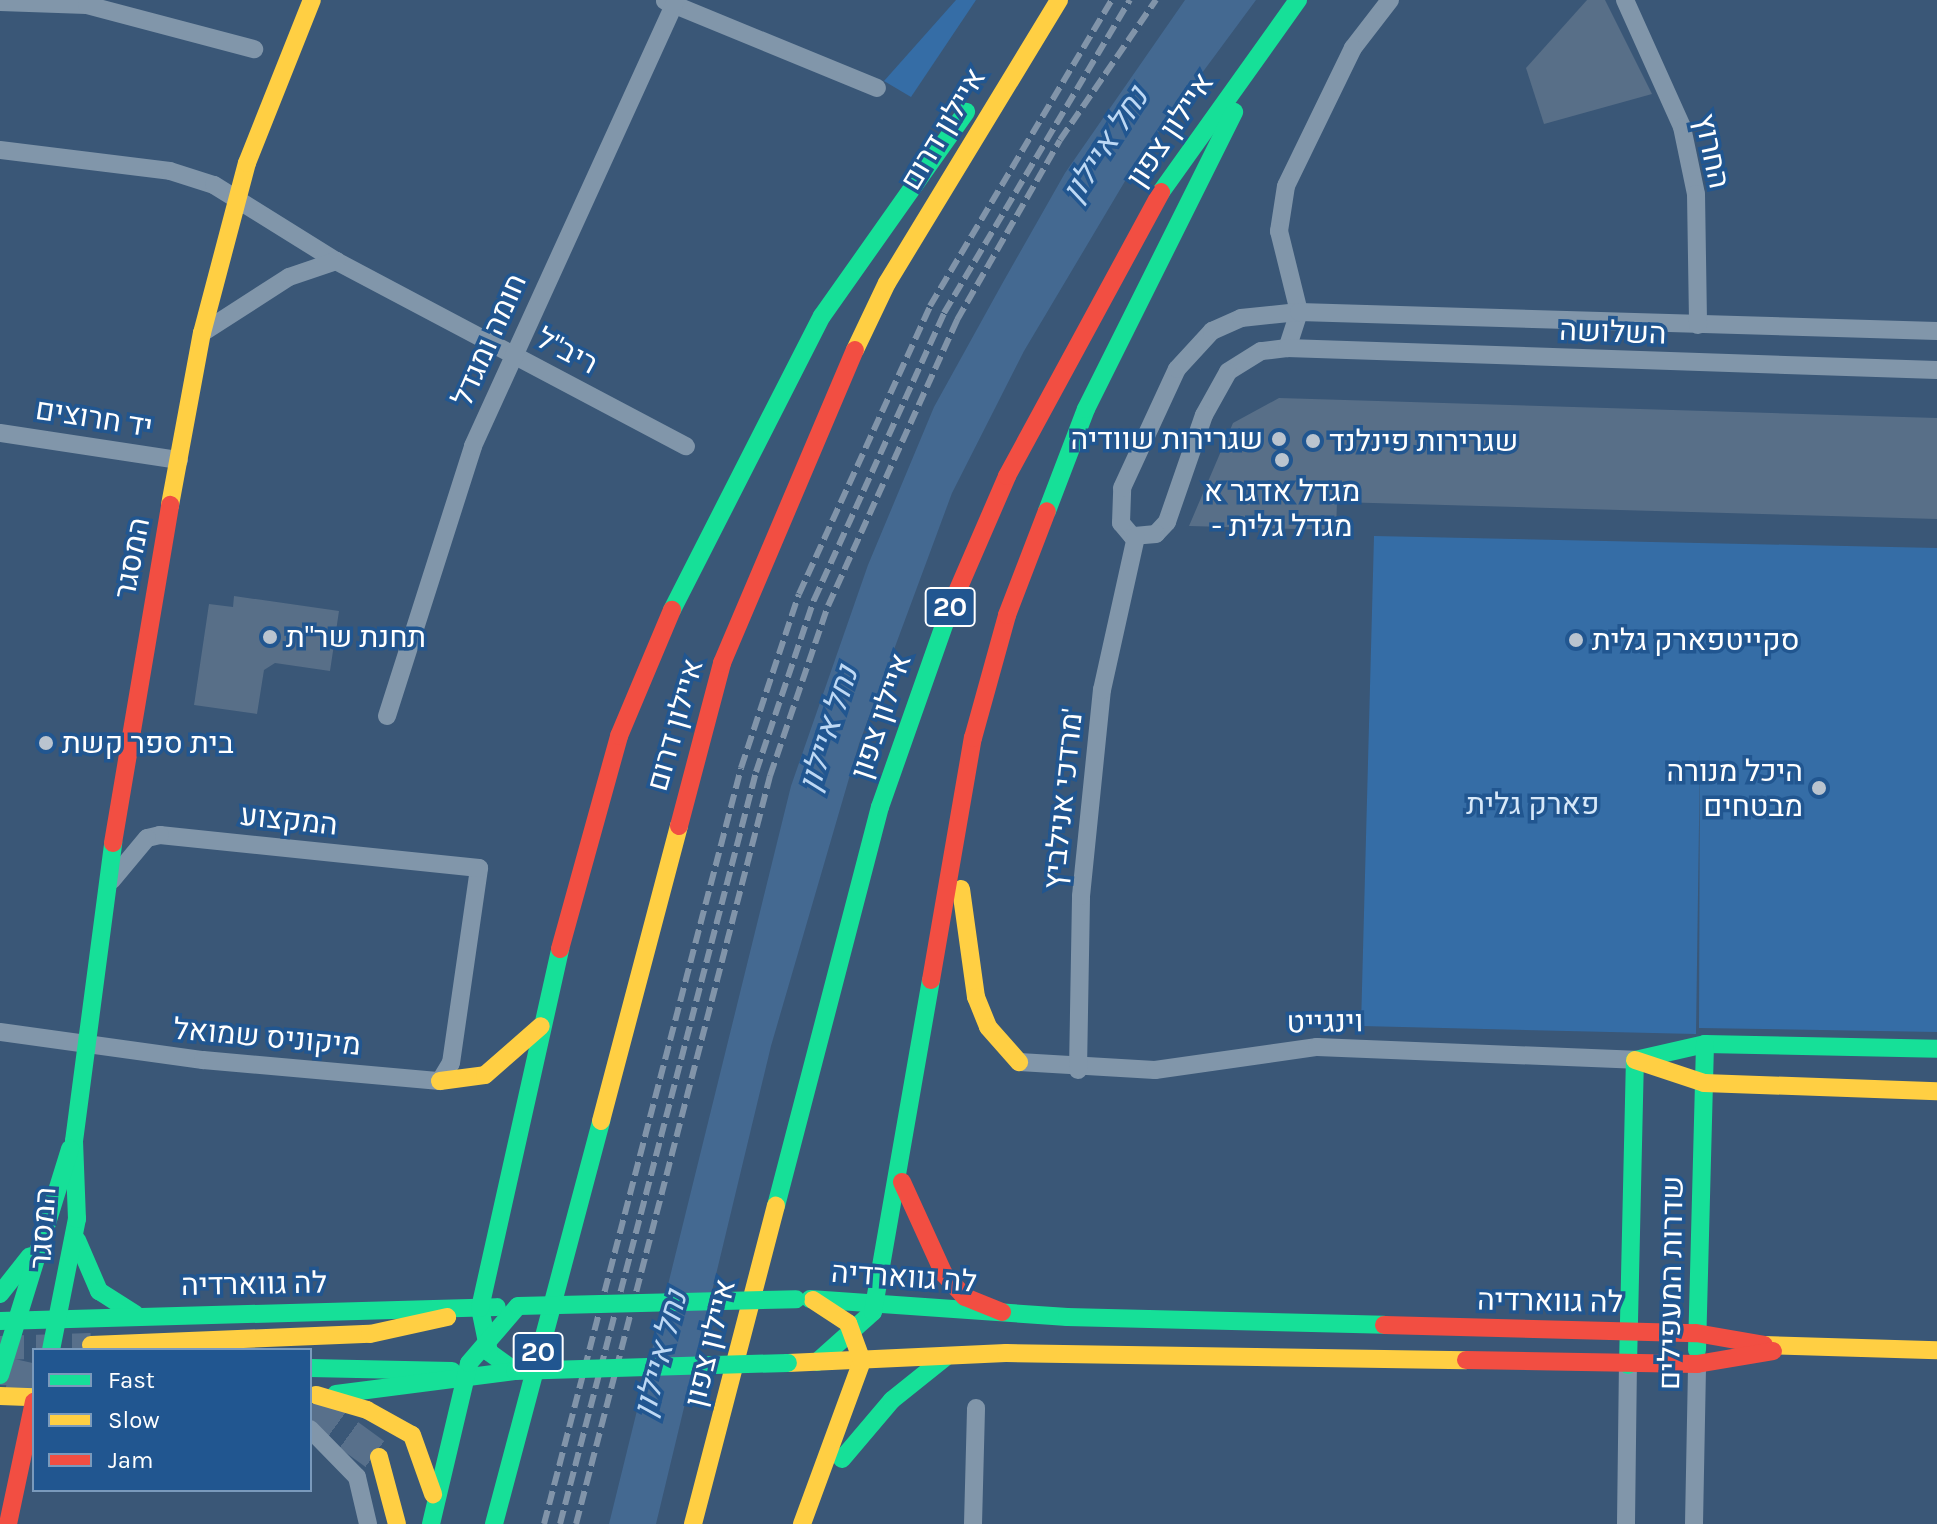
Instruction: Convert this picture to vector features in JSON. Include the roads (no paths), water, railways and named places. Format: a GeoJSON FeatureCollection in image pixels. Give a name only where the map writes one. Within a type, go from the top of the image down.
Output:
{"type":"FeatureCollection","features":[{"type":"Feature","properties":{"kind":"main road","name":"המסגר"},"geometry":{"type":"LineString","coordinates":[[0,1375],[8,1320],[74,1141],[112,880],[126,740],[202,333],[237,198],[312,0]]}},
{"type":"Feature","properties":{"kind":"main road"},"geometry":{"type":"LineString","coordinates":[[515,1371],[483,1340],[480,1308],[541,1026],[619,736],[700,544],[867,243],[1057,0]]}},
{"type":"Feature","properties":{"kind":"main road","name":"איילון דרום"},"geometry":{"type":"LineString","coordinates":[[494,1524],[694,755],[754,577],[887,283],[1057,0]]}},
{"type":"Feature","properties":{"kind":"main road","name":"איילון צפון"},"geometry":{"type":"LineString","coordinates":[[693,1524],[880,807],[934,646],[1007,476],[1102,290],[1178,164],[1298,0]]}},
{"type":"Feature","properties":{"kind":"main road"},"geometry":{"type":"LineString","coordinates":[[817,1362],[856,1334],[875,1301],[901,1179],[959,817],[987,679],[1052,486],[1279,24]]}},
{"type":"Feature","properties":{"kind":"main road"},"geometry":{"type":"LineString","coordinates":[[959,817],[969,976],[988,1027],[1019,1062]]}},
{"type":"Feature","properties":{"kind":"main road"},"geometry":{"type":"LineString","coordinates":[[440,1081],[485,1075],[541,1026]]}},
{"type":"Feature","properties":{"kind":"main road","name":"וינגייט"},"geometry":{"type":"LineString","coordinates":[[1635,1060],[1705,1044],[1937,1049]]}},
{"type":"Feature","properties":{"kind":"main road","name":"שדרות המעפילים"},"geometry":{"type":"LineString","coordinates":[[1697,1364],[1705,1044]]}},
{"type":"Feature","properties":{"kind":"main road","name":"וינגייט"},"geometry":{"type":"LineString","coordinates":[[1635,1060],[1704,1083],[1937,1091]]}},
{"type":"Feature","properties":{"kind":"main road","name":"שדרות המעפילים"},"geometry":{"type":"LineString","coordinates":[[1628,1365],[1635,1060]]}},
{"type":"Feature","properties":{"kind":"main road","name":"המסגר"},"geometry":{"type":"LineString","coordinates":[[52,1348],[77,1219],[74,1141]]}},
{"type":"Feature","properties":{"kind":"main road"},"geometry":{"type":"LineString","coordinates":[[901,1179],[944,1274],[965,1297],[1002,1312]]}},
{"type":"Feature","properties":{"kind":"main road"},"geometry":{"type":"LineString","coordinates":[[77,1219],[82,1258],[99,1291],[116,1307],[141,1315]]}},
{"type":"Feature","properties":{"kind":"main road"},"geometry":{"type":"LineString","coordinates":[[0,1294],[40,1240]]}},
{"type":"Feature","properties":{"kind":"main road"},"geometry":{"type":"LineString","coordinates":[[802,1524],[862,1361],[856,1334],[805,1299]]}},
{"type":"Feature","properties":{"kind":"main road","name":"לה גווארדיה"},"geometry":{"type":"LineString","coordinates":[[8,1320],[805,1299],[875,1301],[1002,1312],[1696,1333],[1787,1349],[1937,1350]]}},
{"type":"Feature","properties":{"kind":"main road"},"geometry":{"type":"LineString","coordinates":[[431,1523],[466,1372],[483,1340],[518,1306]]}},
{"type":"Feature","properties":{"kind":"main road"},"geometry":{"type":"LineString","coordinates":[[91,1345],[370,1334],[480,1308]]}},
{"type":"Feature","properties":{"kind":"main road"},"geometry":{"type":"LineString","coordinates":[[4,1353],[60,1317]]}},
{"type":"Feature","properties":{"kind":"main road","name":"לה גווארדיה"},"geometry":{"type":"LineString","coordinates":[[313,1395],[405,1389],[466,1372],[947,1356],[1628,1365],[1697,1364],[1787,1349]]}},
{"type":"Feature","properties":{"kind":"main road"},"geometry":{"type":"LineString","coordinates":[[811,1504],[892,1400],[947,1356]]}},
{"type":"Feature","properties":{"kind":"main road"},"geometry":{"type":"LineString","coordinates":[[312,1368],[466,1372]]}},
{"type":"Feature","properties":{"kind":"main road"},"geometry":{"type":"LineString","coordinates":[[313,1395],[367,1410],[412,1435],[431,1477],[431,1523]]}},
{"type":"Feature","properties":{"kind":"main road"},"geometry":{"type":"LineString","coordinates":[[0,1396],[32,1400]]}},
{"type":"Feature","properties":{"kind":"main road"},"geometry":{"type":"LineString","coordinates":[[8,1524],[32,1409]]}},
{"type":"Feature","properties":{"kind":"main road"},"geometry":{"type":"LineString","coordinates":[[16,1480],[32,1454]]}},
{"type":"Feature","properties":{"kind":"main road"},"geometry":{"type":"LineString","coordinates":[[379,1457],[397,1524]]}},
{"type":"Feature","properties":{"kind":"street"},"geometry":{"type":"LineString","coordinates":[[1299,312],[1225,324],[1186,354],[1122,488],[1121,523],[1136,537],[1167,522],[1204,415],[1228,372],[1261,351],[1287,348],[1299,312],[1279,231],[1286,186],[1353,48],[1390,0]]}},
{"type":"Feature","properties":{"kind":"street","name":"החרוץ"},"geometry":{"type":"LineString","coordinates":[[1625,0],[1682,127],[1696,194],[1698,325]]}},
{"type":"Feature","properties":{"kind":"street"},"geometry":{"type":"LineString","coordinates":[[0,2],[87,5],[254,49]]}},
{"type":"Feature","properties":{"kind":"street"},"geometry":{"type":"LineString","coordinates":[[671,2],[877,88]]}},
{"type":"Feature","properties":{"kind":"street","name":"חומה ומגדל"},"geometry":{"type":"LineString","coordinates":[[387,716],[473,446],[511,354],[671,2]]}},
{"type":"Feature","properties":{"kind":"street","name":"ריב\"ל"},"geometry":{"type":"LineString","coordinates":[[0,150],[170,171],[237,198],[336,261],[686,446]]}},
{"type":"Feature","properties":{"kind":"street"},"geometry":{"type":"LineString","coordinates":[[202,333],[289,277],[336,261]]}},
{"type":"Feature","properties":{"kind":"street","name":"השלושה"},"geometry":{"type":"LineString","coordinates":[[1299,312],[1937,331]]}},
{"type":"Feature","properties":{"kind":"street","name":"השלושה"},"geometry":{"type":"LineString","coordinates":[[1287,348],[1937,370]]}},
{"type":"Feature","properties":{"kind":"street","name":"יד חרוצים"},"geometry":{"type":"LineString","coordinates":[[0,433],[179,460]]}},
{"type":"Feature","properties":{"kind":"street","name":"מרדכי אנילביץ'"},"geometry":{"type":"LineString","coordinates":[[1078,1070],[1081,896],[1102,690],[1136,537]]}},
{"type":"Feature","properties":{"kind":"street","name":"המקצוע"},"geometry":{"type":"LineString","coordinates":[[112,880],[138,847],[160,835],[479,868],[459,1038],[440,1081]]}},
{"type":"Feature","properties":{"kind":"street","name":"מיקוניס שמואל"},"geometry":{"type":"LineString","coordinates":[[0,1032],[89,1047],[440,1081]]}},
{"type":"Feature","properties":{"kind":"street","name":"וינגייט"},"geometry":{"type":"LineString","coordinates":[[1019,1062],[1078,1070],[1201,1066],[1317,1047],[1635,1060]]}},
{"type":"Feature","properties":{"kind":"street","name":"שדרות המעפילים"},"geometry":{"type":"LineString","coordinates":[[1694,1524],[1697,1364]]}},
{"type":"Feature","properties":{"kind":"street","name":"שדרות המעפילים"},"geometry":{"type":"LineString","coordinates":[[1626,1524],[1628,1365]]}},
{"type":"Feature","properties":{"kind":"street"},"geometry":{"type":"LineString","coordinates":[[973,1524],[976,1408]]}},
{"type":"Feature","properties":{"kind":"street"},"geometry":{"type":"LineString","coordinates":[[312,1431],[357,1477],[368,1524]]}},
{"type":"Feature","properties":{"kind":"water","name":"נחל איילון"},"geometry":{"type":"Polygon","coordinates":[[[1185,0],[1256,0],[1137,161],[1024,351],[952,493],[859,744],[771,1046],[656,1524],[609,1524],[791,786],[868,565],[934,407],[1002,284],[1065,173],[1185,0]]]}},
{"type":"Feature","properties":{"kind":"tunnel"},"geometry":{"type":"LineString","coordinates":[[0,1348],[91,1345]]}},
{"type":"Feature","properties":{"kind":"tunnel"},"geometry":{"type":"LineString","coordinates":[[0,1373],[32,1374]]}},
{"type":"Feature","properties":{"kind":"tunnel"},"geometry":{"type":"LineString","coordinates":[[9,1374],[32,1380]]}},
{"type":"Feature","properties":{"kind":"tunnel"},"geometry":{"type":"LineString","coordinates":[[312,1408],[379,1457]]}},
{"type":"Feature","properties":{"kind":"railway"},"geometry":{"type":"LineString","coordinates":[[544,1524],[741,768],[799,594],[930,306],[1112,0]]}},
{"type":"Feature","properties":{"kind":"railway"},"geometry":{"type":"LineString","coordinates":[[560,1524],[756,772],[814,600],[944,313],[1130,0]]}},
{"type":"Feature","properties":{"kind":"railway"},"geometry":{"type":"LineString","coordinates":[[576,1524],[770,776],[828,606],[957,320],[1060,140],[1156,0]]}},
{"type":"Feature","properties":{"kind":"place","name":"שגרירות שוודיה"},"geometry":{"type":"Point","coordinates":[1279,439]}},
{"type":"Feature","properties":{"kind":"place","name":"שגרירות פינלנד"},"geometry":{"type":"Point","coordinates":[1313,441]}},
{"type":"Feature","properties":{"kind":"place","name":"מגדל אדגר א - מגדל גלית"},"geometry":{"type":"Point","coordinates":[1282,460]}},
{"type":"Feature","properties":{"kind":"place","name":"תחנת שר\"ת"},"geometry":{"type":"Point","coordinates":[270,637]}},
{"type":"Feature","properties":{"kind":"place","name":"סקייטפארק גלית"},"geometry":{"type":"Point","coordinates":[1576,640]}},
{"type":"Feature","properties":{"kind":"place","name":"בית ספר קשת"},"geometry":{"type":"Point","coordinates":[46,743]}},
{"type":"Feature","properties":{"kind":"place","name":"היכל מנורה מבטחים"},"geometry":{"type":"Point","coordinates":[1819,788]}},
{"type":"Feature","properties":{"kind":"park label","name":"פארק גלית"},"geometry":{"type":"Point","coordinates":[1533,804]}}]}
